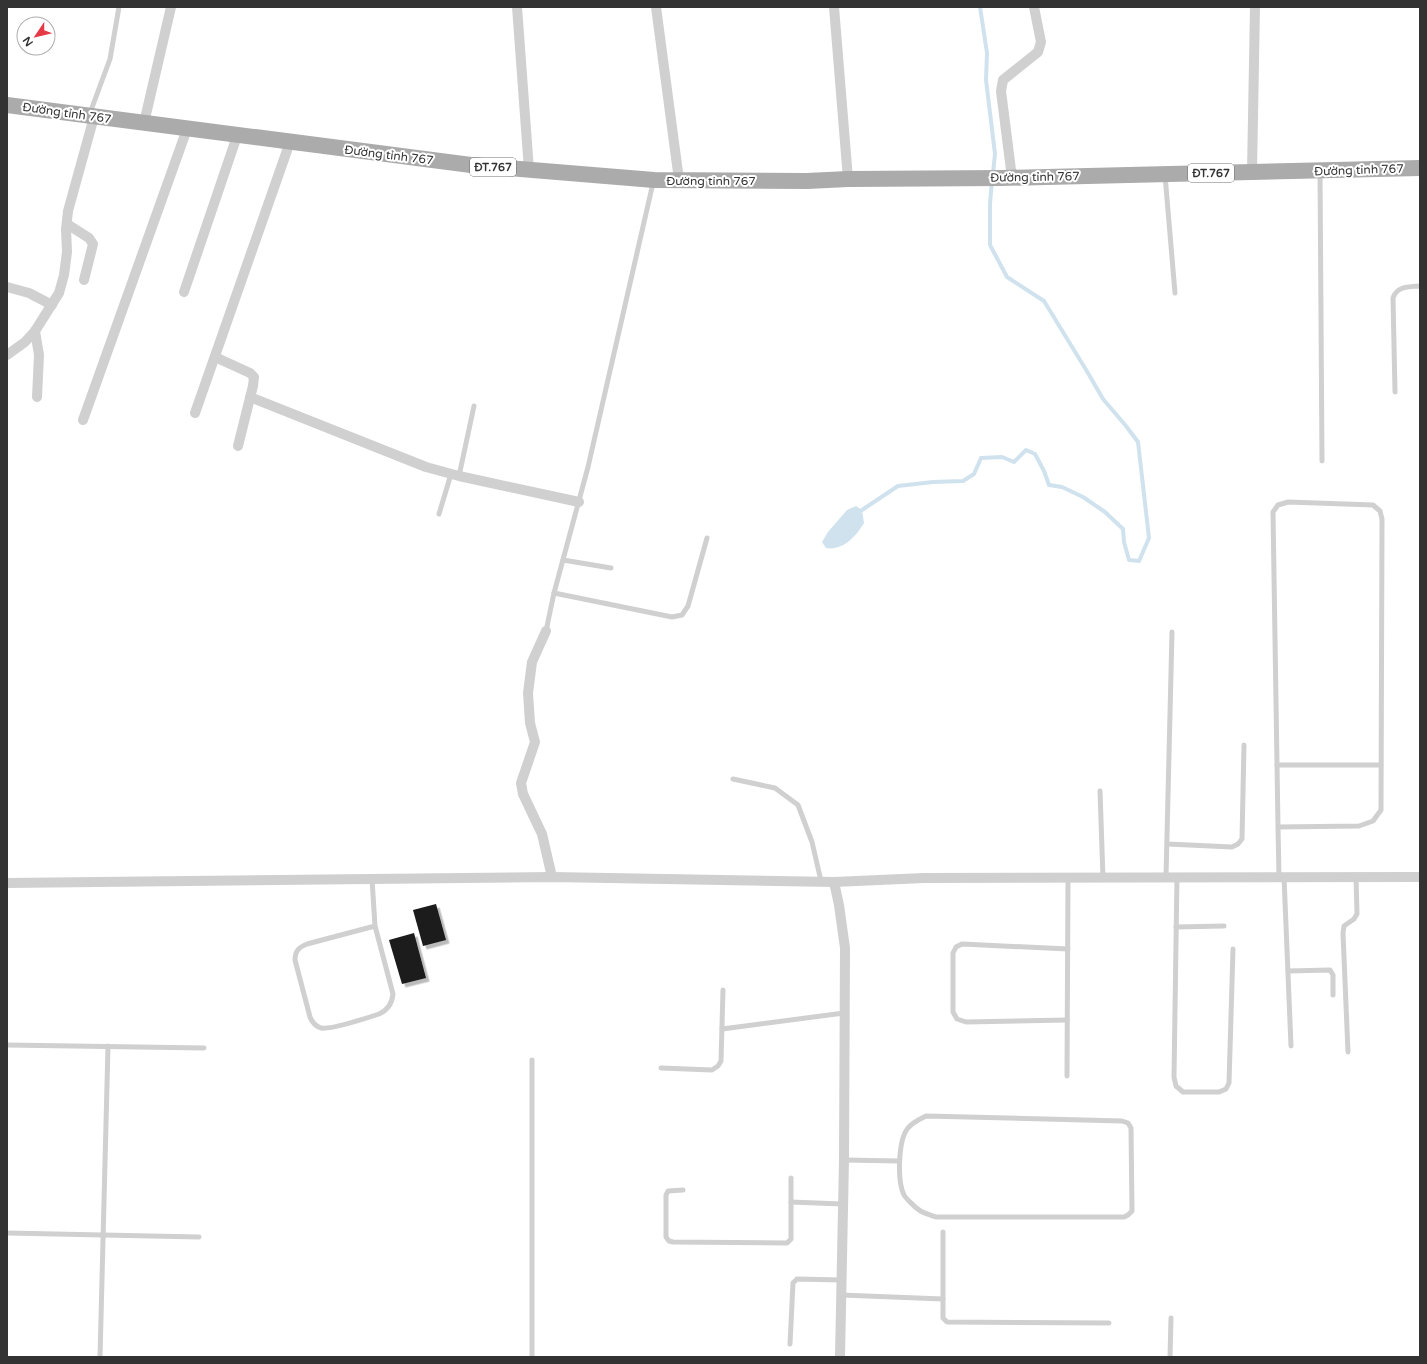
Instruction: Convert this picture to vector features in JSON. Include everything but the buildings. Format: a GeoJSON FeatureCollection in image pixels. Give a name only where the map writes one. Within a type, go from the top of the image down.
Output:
{"type":"FeatureCollection","features":[{"type":"Feature","properties":{"kind":"main road","name":"Đường tỉnh 767"},"geometry":{"type":"LineString","coordinates":[[7,105],[237,136],[471,165],[654,180],[807,181],[848,179],[1007,178],[1420,168]]}},
{"type":"Feature","properties":{"kind":"street"},"geometry":{"type":"LineString","coordinates":[[144,123],[171,7]]}},
{"type":"Feature","properties":{"kind":"street"},"geometry":{"type":"LineString","coordinates":[[517,7],[529,170]]}},
{"type":"Feature","properties":{"kind":"street"},"geometry":{"type":"LineString","coordinates":[[656,7],[679,180]]}},
{"type":"Feature","properties":{"kind":"street"},"geometry":{"type":"LineString","coordinates":[[834,7],[848,179]]}},
{"type":"Feature","properties":{"kind":"street"},"geometry":{"type":"LineString","coordinates":[[1007,178],[1001,91],[1003,80],[1038,52],[1041,42],[1034,7]]}},
{"type":"Feature","properties":{"kind":"street"},"geometry":{"type":"LineString","coordinates":[[1252,172],[1255,7]]}},
{"type":"Feature","properties":{"kind":"street"},"geometry":{"type":"LineString","coordinates":[[7,355],[25,342],[35,331],[59,293],[64,276],[67,252],[68,211],[91,116]]}},
{"type":"Feature","properties":{"kind":"street"},"geometry":{"type":"LineString","coordinates":[[83,420],[186,129]]}},
{"type":"Feature","properties":{"kind":"street"},"geometry":{"type":"LineString","coordinates":[[184,292],[237,136]]}},
{"type":"Feature","properties":{"kind":"street"},"geometry":{"type":"LineString","coordinates":[[195,413],[290,142]]}},
{"type":"Feature","properties":{"kind":"street"},"geometry":{"type":"LineString","coordinates":[[67,224],[89,238],[93,244],[84,280]]}},
{"type":"Feature","properties":{"kind":"street"},"geometry":{"type":"LineString","coordinates":[[7,287],[29,293],[52,305]]}},
{"type":"Feature","properties":{"kind":"street"},"geometry":{"type":"LineString","coordinates":[[35,331],[39,355],[37,397]]}},
{"type":"Feature","properties":{"kind":"street"},"geometry":{"type":"LineString","coordinates":[[215,357],[250,373],[254,377],[238,446]]}},
{"type":"Feature","properties":{"kind":"street"},"geometry":{"type":"LineString","coordinates":[[250,398],[421,465],[455,475],[579,502]]}},
{"type":"Feature","properties":{"kind":"street"},"geometry":{"type":"LineString","coordinates":[[546,631],[532,662],[528,693],[530,723],[535,742],[521,783],[523,794],[542,834],[552,877]]}},
{"type":"Feature","properties":{"kind":"street"},"geometry":{"type":"LineString","coordinates":[[7,883],[552,877],[834,882],[924,878],[1420,877]]}},
{"type":"Feature","properties":{"kind":"street"},"geometry":{"type":"LineString","coordinates":[[834,882],[839,905],[844,948],[844,1160],[840,1357]]}},
{"type":"Feature","properties":{"kind":"lane"},"geometry":{"type":"LineString","coordinates":[[91,116],[110,59],[119,7]]}},
{"type":"Feature","properties":{"kind":"lane"},"geometry":{"type":"LineString","coordinates":[[1320,171],[1322,461]]}},
{"type":"Feature","properties":{"kind":"lane"},"geometry":{"type":"LineString","coordinates":[[1165,174],[1175,293]]}},
{"type":"Feature","properties":{"kind":"lane"},"geometry":{"type":"LineString","coordinates":[[546,631],[554,593],[579,502],[654,180]]}},
{"type":"Feature","properties":{"kind":"lane"},"geometry":{"type":"LineString","coordinates":[[1395,392],[1393,298],[1395,292],[1401,288],[1420,286]]}},
{"type":"Feature","properties":{"kind":"lane"},"geometry":{"type":"LineString","coordinates":[[439,514],[455,475],[474,406]]}},
{"type":"Feature","properties":{"kind":"lane"},"geometry":{"type":"LineString","coordinates":[[1278,827],[1359,826],[1373,821],[1381,810],[1382,519],[1380,511],[1373,505],[1288,502],[1278,505],[1274,512],[1278,827],[1288,971],[1291,1046]]}},
{"type":"Feature","properties":{"kind":"lane"},"geometry":{"type":"LineString","coordinates":[[554,593],[672,617],[682,615],[688,606],[707,538]]}},
{"type":"Feature","properties":{"kind":"lane"},"geometry":{"type":"LineString","coordinates":[[563,560],[611,568]]}},
{"type":"Feature","properties":{"kind":"lane"},"geometry":{"type":"LineString","coordinates":[[1166,878],[1172,632]]}},
{"type":"Feature","properties":{"kind":"lane"},"geometry":{"type":"LineString","coordinates":[[1167,844],[1232,847],[1238,844],[1242,839],[1244,745]]}},
{"type":"Feature","properties":{"kind":"lane"},"geometry":{"type":"LineString","coordinates":[[1277,765],[1381,765]]}},
{"type":"Feature","properties":{"kind":"lane"},"geometry":{"type":"LineString","coordinates":[[733,779],[775,788],[798,805],[812,842],[821,881]]}},
{"type":"Feature","properties":{"kind":"lane"},"geometry":{"type":"LineString","coordinates":[[1100,791],[1103,878]]}},
{"type":"Feature","properties":{"kind":"lane"},"geometry":{"type":"LineString","coordinates":[[1177,877],[1174,1077],[1176,1086],[1183,1092],[1219,1092],[1226,1089],[1229,1083],[1233,948]]}},
{"type":"Feature","properties":{"kind":"lane"},"geometry":{"type":"LineString","coordinates":[[1348,1052],[1343,933],[1344,926],[1354,919],[1357,914],[1356,877]]}},
{"type":"Feature","properties":{"kind":"lane"},"geometry":{"type":"LineString","coordinates":[[1067,1076],[1068,878]]}},
{"type":"Feature","properties":{"kind":"lane"},"geometry":{"type":"LineString","coordinates":[[372,879],[375,926],[393,994],[391,1003],[379,1014],[328,1028],[318,1027],[310,1017],[295,960],[296,952],[302,946],[307,944],[375,926]]}},
{"type":"Feature","properties":{"kind":"lane"},"geometry":{"type":"LineString","coordinates":[[1176,927],[1224,926]]}},
{"type":"Feature","properties":{"kind":"lane"},"geometry":{"type":"LineString","coordinates":[[1067,1020],[966,1022],[958,1020],[952,1012],[953,953],[956,947],[962,944],[1068,949]]}},
{"type":"Feature","properties":{"kind":"lane"},"geometry":{"type":"LineString","coordinates":[[1288,971],[1330,970],[1333,975],[1333,995]]}},
{"type":"Feature","properties":{"kind":"lane"},"geometry":{"type":"LineString","coordinates":[[661,1068],[712,1070],[718,1066],[721,1061],[723,990]]}},
{"type":"Feature","properties":{"kind":"lane"},"geometry":{"type":"LineString","coordinates":[[722,1029],[844,1012]]}},
{"type":"Feature","properties":{"kind":"lane"},"geometry":{"type":"LineString","coordinates":[[7,1045],[204,1048]]}},
{"type":"Feature","properties":{"kind":"lane"},"geometry":{"type":"LineString","coordinates":[[100,1357],[108,1046]]}},
{"type":"Feature","properties":{"kind":"lane"},"geometry":{"type":"LineString","coordinates":[[532,1060],[532,1357]]}},
{"type":"Feature","properties":{"kind":"lane"},"geometry":{"type":"LineString","coordinates":[[926,1116],[1122,1121],[1128,1123],[1131,1128],[1132,1211],[1124,1217],[936,1218],[918,1210],[904,1195],[899,1161],[901,1145],[908,1128],[916,1121],[926,1116]]}},
{"type":"Feature","properties":{"kind":"lane"},"geometry":{"type":"LineString","coordinates":[[844,1160],[899,1161]]}},
{"type":"Feature","properties":{"kind":"lane"},"geometry":{"type":"LineString","coordinates":[[683,1190],[668,1191],[666,1195],[666,1237],[669,1241],[787,1243],[791,1239],[791,1178]]}},
{"type":"Feature","properties":{"kind":"lane"},"geometry":{"type":"LineString","coordinates":[[792,1202],[842,1204]]}},
{"type":"Feature","properties":{"kind":"lane"},"geometry":{"type":"LineString","coordinates":[[944,1232],[943,1318],[947,1322],[1109,1323]]}},
{"type":"Feature","properties":{"kind":"lane"},"geometry":{"type":"LineString","coordinates":[[7,1233],[199,1237]]}},
{"type":"Feature","properties":{"kind":"lane"},"geometry":{"type":"LineString","coordinates":[[790,1344],[792,1283],[794,1280],[841,1280]]}},
{"type":"Feature","properties":{"kind":"lane"},"geometry":{"type":"LineString","coordinates":[[841,1295],[943,1299]]}},
{"type":"Feature","properties":{"kind":"lane"},"geometry":{"type":"LineString","coordinates":[[1170,1357],[1171,1318]]}},
{"type":"Feature","properties":{"kind":"water"},"geometry":{"type":"Polygon","coordinates":[[[856,506],[862,510],[864,523],[861,528],[848,542],[843,545],[826,548],[822,542],[828,532],[847,510],[856,506]]]}},
{"type":"Feature","properties":{"kind":"waterway"},"geometry":{"type":"LineString","coordinates":[[980,7],[987,53],[986,80],[995,154],[993,174]]}},
{"type":"Feature","properties":{"kind":"waterway"},"geometry":{"type":"LineString","coordinates":[[862,510],[898,486],[933,482],[963,481],[974,474],[981,458],[1002,457],[1014,462],[1026,450],[1035,454],[1044,471],[1049,485],[1062,487],[1083,497],[1105,512],[1123,529],[1124,542],[1129,560],[1139,561],[1149,538],[1138,442],[1103,399],[1044,301],[1007,277],[990,245],[990,203],[992,181]]}}]}
